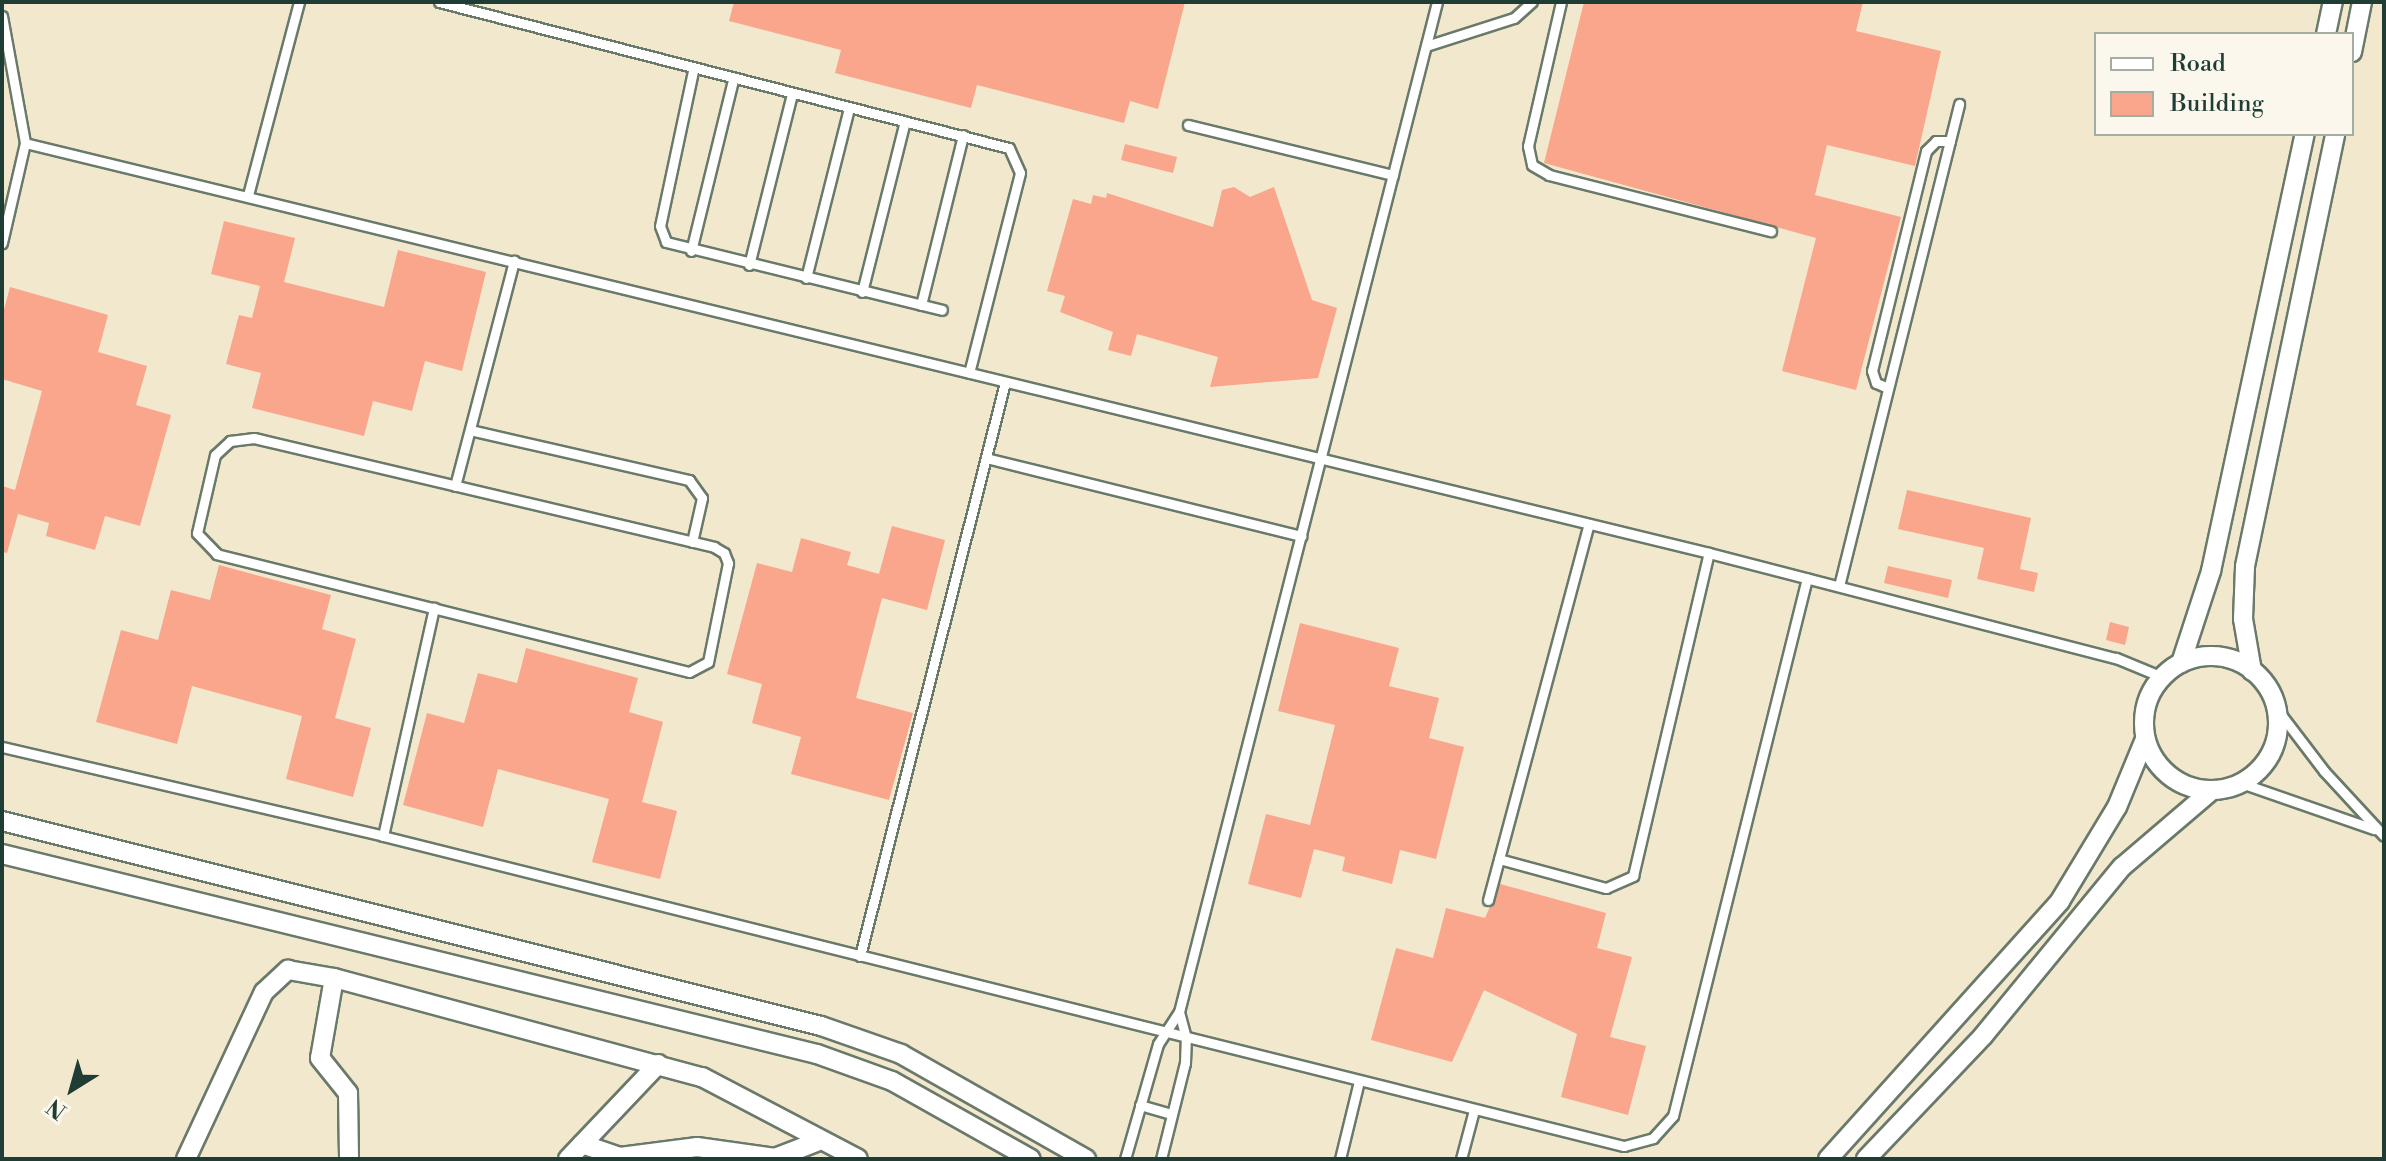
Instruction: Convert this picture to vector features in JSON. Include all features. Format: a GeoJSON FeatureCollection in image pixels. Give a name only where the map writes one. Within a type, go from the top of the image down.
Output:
{"type":"FeatureCollection","features":[{"type":"Feature","properties":{"kind":"street"},"geometry":{"type":"LineString","coordinates":[[2326,32],[2333,2]]}},
{"type":"Feature","properties":{"kind":"street"},"geometry":{"type":"LineString","coordinates":[[2354,42],[2362,2]]}},
{"type":"Feature","properties":{"kind":"street"},"geometry":{"type":"LineString","coordinates":[[2181,663],[2209,583],[2305,136]]}},
{"type":"Feature","properties":{"kind":"street"},"geometry":{"type":"LineString","coordinates":[[1866,1159],[1983,1036],[2122,867],[2212,790],[2241,783],[2272,751],[2276,708],[2252,671],[2243,619],[2245,566],[2335,136]]}},
{"type":"Feature","properties":{"kind":"street"},"geometry":{"type":"LineString","coordinates":[[1828,1159],[2060,901],[2117,807],[2145,739],[2144,712],[2162,677],[2181,663],[2224,658],[2252,671]]}},
{"type":"Feature","properties":{"kind":"street"},"geometry":{"type":"LineString","coordinates":[[2145,739],[2170,776],[2212,790]]}},
{"type":"Feature","properties":{"kind":"street"},"geometry":{"type":"LineString","coordinates":[[2,821],[821,1026],[901,1054],[1086,1159]]}},
{"type":"Feature","properties":{"kind":"street"},"geometry":{"type":"LineString","coordinates":[[2,854],[817,1054],[892,1081],[1031,1159]]}},
{"type":"Feature","properties":{"kind":"street"},"geometry":{"type":"LineString","coordinates":[[186,1159],[271,983],[288,970],[334,978],[658,1064],[723,1086],[826,1150],[858,1159]]}},
{"type":"Feature","properties":{"kind":"street"},"geometry":{"type":"LineString","coordinates":[[334,978],[320,1058],[348,1093],[349,1159]]}},
{"type":"Feature","properties":{"kind":"street"},"geometry":{"type":"LineString","coordinates":[[568,1159],[658,1064]]}},
{"type":"Feature","properties":{"kind":"street"},"geometry":{"type":"LineString","coordinates":[[582,1144],[620,1157],[697,1147],[775,1158],[826,1150]]}},
{"type":"Feature","properties":{"kind":"lane"},"geometry":{"type":"LineString","coordinates":[[248,195],[299,2]]}},
{"type":"Feature","properties":{"kind":"lane"},"geometry":{"type":"LineString","coordinates":[[439,2],[693,71],[1004,145],[1020,168],[969,373]]}},
{"type":"Feature","properties":{"kind":"lane"},"geometry":{"type":"LineString","coordinates":[[1125,1159],[1164,1034],[1179,1012],[1437,2]]}},
{"type":"Feature","properties":{"kind":"lane"},"geometry":{"type":"LineString","coordinates":[[1426,46],[1514,18],[1532,2]]}},
{"type":"Feature","properties":{"kind":"lane"},"geometry":{"type":"LineString","coordinates":[[1561,2],[1528,146],[1532,165],[1549,175],[1771,231]]}},
{"type":"Feature","properties":{"kind":"lane"},"geometry":{"type":"LineString","coordinates":[[2,16],[25,143],[2,243]]}},
{"type":"Feature","properties":{"kind":"lane"},"geometry":{"type":"LineString","coordinates":[[693,71],[660,226],[666,242],[691,251],[942,310]]}},
{"type":"Feature","properties":{"kind":"lane"},"geometry":{"type":"LineString","coordinates":[[691,251],[733,80]]}},
{"type":"Feature","properties":{"kind":"lane"},"geometry":{"type":"LineString","coordinates":[[749,265],[792,94]]}},
{"type":"Feature","properties":{"kind":"lane"},"geometry":{"type":"LineString","coordinates":[[1839,586],[1959,104]]}},
{"type":"Feature","properties":{"kind":"lane"},"geometry":{"type":"LineString","coordinates":[[806,278],[849,108]]}},
{"type":"Feature","properties":{"kind":"lane"},"geometry":{"type":"LineString","coordinates":[[862,292],[905,121]]}},
{"type":"Feature","properties":{"kind":"lane"},"geometry":{"type":"LineString","coordinates":[[1188,125],[1393,175]]}},
{"type":"Feature","properties":{"kind":"lane"},"geometry":{"type":"LineString","coordinates":[[921,305],[963,135]]}},
{"type":"Feature","properties":{"kind":"lane"},"geometry":{"type":"LineString","coordinates":[[1888,388],[1876,383],[1872,371],[1925,155],[1932,144],[1950,141]]}},
{"type":"Feature","properties":{"kind":"lane"},"geometry":{"type":"LineString","coordinates":[[25,143],[1709,553],[2116,658],[2162,677]]}},
{"type":"Feature","properties":{"kind":"lane"},"geometry":{"type":"LineString","coordinates":[[455,486],[514,261]]}},
{"type":"Feature","properties":{"kind":"lane"},"geometry":{"type":"LineString","coordinates":[[860,956],[1005,382]]}},
{"type":"Feature","properties":{"kind":"lane"},"geometry":{"type":"LineString","coordinates":[[470,430],[689,480],[702,498],[692,542]]}},
{"type":"Feature","properties":{"kind":"lane"},"geometry":{"type":"LineString","coordinates":[[254,438],[692,542],[724,553],[728,563],[708,662],[701,670],[689,672],[217,554],[197,533],[215,455],[230,441],[254,438]]}},
{"type":"Feature","properties":{"kind":"lane"},"geometry":{"type":"LineString","coordinates":[[986,458],[1301,536]]}},
{"type":"Feature","properties":{"kind":"lane"},"geometry":{"type":"LineString","coordinates":[[1488,900],[1589,524]]}},
{"type":"Feature","properties":{"kind":"lane"},"geometry":{"type":"LineString","coordinates":[[1499,859],[1606,888],[1633,876],[1709,553]]}},
{"type":"Feature","properties":{"kind":"lane"},"geometry":{"type":"LineString","coordinates":[[2,747],[383,836],[1164,1034],[1624,1146],[1653,1138],[1673,1116],[1807,578]]}},
{"type":"Feature","properties":{"kind":"lane"},"geometry":{"type":"LineString","coordinates":[[383,836],[434,608]]}},
{"type":"Feature","properties":{"kind":"lane"},"geometry":{"type":"LineString","coordinates":[[2276,708],[2380,833]]}},
{"type":"Feature","properties":{"kind":"lane"},"geometry":{"type":"LineString","coordinates":[[2241,783],[2380,833]]}},
{"type":"Feature","properties":{"kind":"lane"},"geometry":{"type":"LineString","coordinates":[[1161,1159],[1186,1038],[1179,1012]]}},
{"type":"Feature","properties":{"kind":"lane"},"geometry":{"type":"LineString","coordinates":[[1340,1159],[1359,1081]]}},
{"type":"Feature","properties":{"kind":"lane"},"geometry":{"type":"LineString","coordinates":[[1140,1105],[1172,1114]]}},
{"type":"Feature","properties":{"kind":"lane"},"geometry":{"type":"LineString","coordinates":[[1461,1159],[1474,1110]]}},
{"type":"Feature","properties":{"kind":"building"},"geometry":{"type":"Polygon","coordinates":[[[734,2],[1185,2],[1158,109],[1130,101],[1124,123],[977,85],[971,108],[835,73],[841,50],[729,21],[734,2]]]}},
{"type":"Feature","properties":{"kind":"building"},"geometry":{"type":"Polygon","coordinates":[[[1584,2],[1863,2],[1856,31],[1941,51],[1915,166],[1827,145],[1815,195],[1901,217],[1856,390],[1782,371],[1816,238],[1544,163],[1584,2]]]}},
{"type":"Feature","properties":{"kind":"building"},"geometry":{"type":"Polygon","coordinates":[[[1125,144],[1177,157],[1173,173],[1121,160],[1125,144]]]}},
{"type":"Feature","properties":{"kind":"building"},"geometry":{"type":"Polygon","coordinates":[[[1234,187],[1250,197],[1274,187],[1312,300],[1337,308],[1318,378],[1210,387],[1218,357],[1137,334],[1131,356],[1108,350],[1113,332],[1060,312],[1065,296],[1047,291],[1073,199],[1091,204],[1093,195],[1106,198],[1107,193],[1213,227],[1222,190],[1234,187]]]}},
{"type":"Feature","properties":{"kind":"building"},"geometry":{"type":"Polygon","coordinates":[[[224,221],[295,238],[284,282],[384,307],[398,250],[486,272],[462,371],[425,361],[412,411],[373,401],[364,436],[252,408],[261,373],[226,364],[239,315],[252,318],[260,286],[211,274],[224,221]]]}},
{"type":"Feature","properties":{"kind":"building"},"geometry":{"type":"Polygon","coordinates":[[[10,287],[108,315],[98,352],[147,366],[136,405],[171,415],[140,526],[105,516],[95,550],[46,536],[49,523],[18,514],[7,553],[2,552],[2,486],[15,490],[42,391],[2,379],[2,317],[10,287]]]}},
{"type":"Feature","properties":{"kind":"building"},"geometry":{"type":"Polygon","coordinates":[[[1907,490],[2031,518],[2020,569],[2038,573],[2034,592],[1977,579],[1984,548],[1898,529],[1907,490]]]}},
{"type":"Feature","properties":{"kind":"building"},"geometry":{"type":"Polygon","coordinates":[[[892,526],[945,540],[927,610],[882,598],[856,698],[913,713],[889,800],[791,774],[801,737],[752,723],[762,684],[727,674],[757,563],[792,572],[801,538],[851,552],[847,565],[879,574],[892,526]]]}},
{"type":"Feature","properties":{"kind":"building"},"geometry":{"type":"Polygon","coordinates":[[[219,565],[331,595],[322,629],[356,639],[335,718],[371,728],[353,797],[286,779],[302,716],[192,686],[177,744],[96,722],[121,630],[158,640],[171,590],[210,600],[219,565]]]}},
{"type":"Feature","properties":{"kind":"building"},"geometry":{"type":"Polygon","coordinates":[[[1888,566],[1952,580],[1948,598],[1884,583],[1888,566]]]}},
{"type":"Feature","properties":{"kind":"building"},"geometry":{"type":"Polygon","coordinates":[[[2110,622],[2129,627],[2125,645],[2106,640],[2110,622]]]}},
{"type":"Feature","properties":{"kind":"building"},"geometry":{"type":"Polygon","coordinates":[[[1300,623],[1399,648],[1389,686],[1439,698],[1429,738],[1464,747],[1436,859],[1400,850],[1392,884],[1342,871],[1345,857],[1314,849],[1301,898],[1248,884],[1266,814],[1310,825],[1335,725],[1278,711],[1300,623]]]}},
{"type":"Feature","properties":{"kind":"building"},"geometry":{"type":"Polygon","coordinates":[[[526,648],[638,678],[629,712],[663,722],[642,802],[677,811],[660,879],[592,862],[609,799],[498,769],[483,827],[403,805],[427,713],[464,723],[478,673],[517,683],[526,648]]]}},
{"type":"Feature","properties":{"kind":"building"},"geometry":{"type":"Polygon","coordinates":[[[1500,884],[1606,913],[1597,948],[1632,957],[1610,1037],[1646,1046],[1628,1115],[1561,1097],[1577,1034],[1484,990],[1452,1062],[1371,1040],[1396,948],[1433,958],[1446,908],[1485,918],[1500,884]]]}}]}
